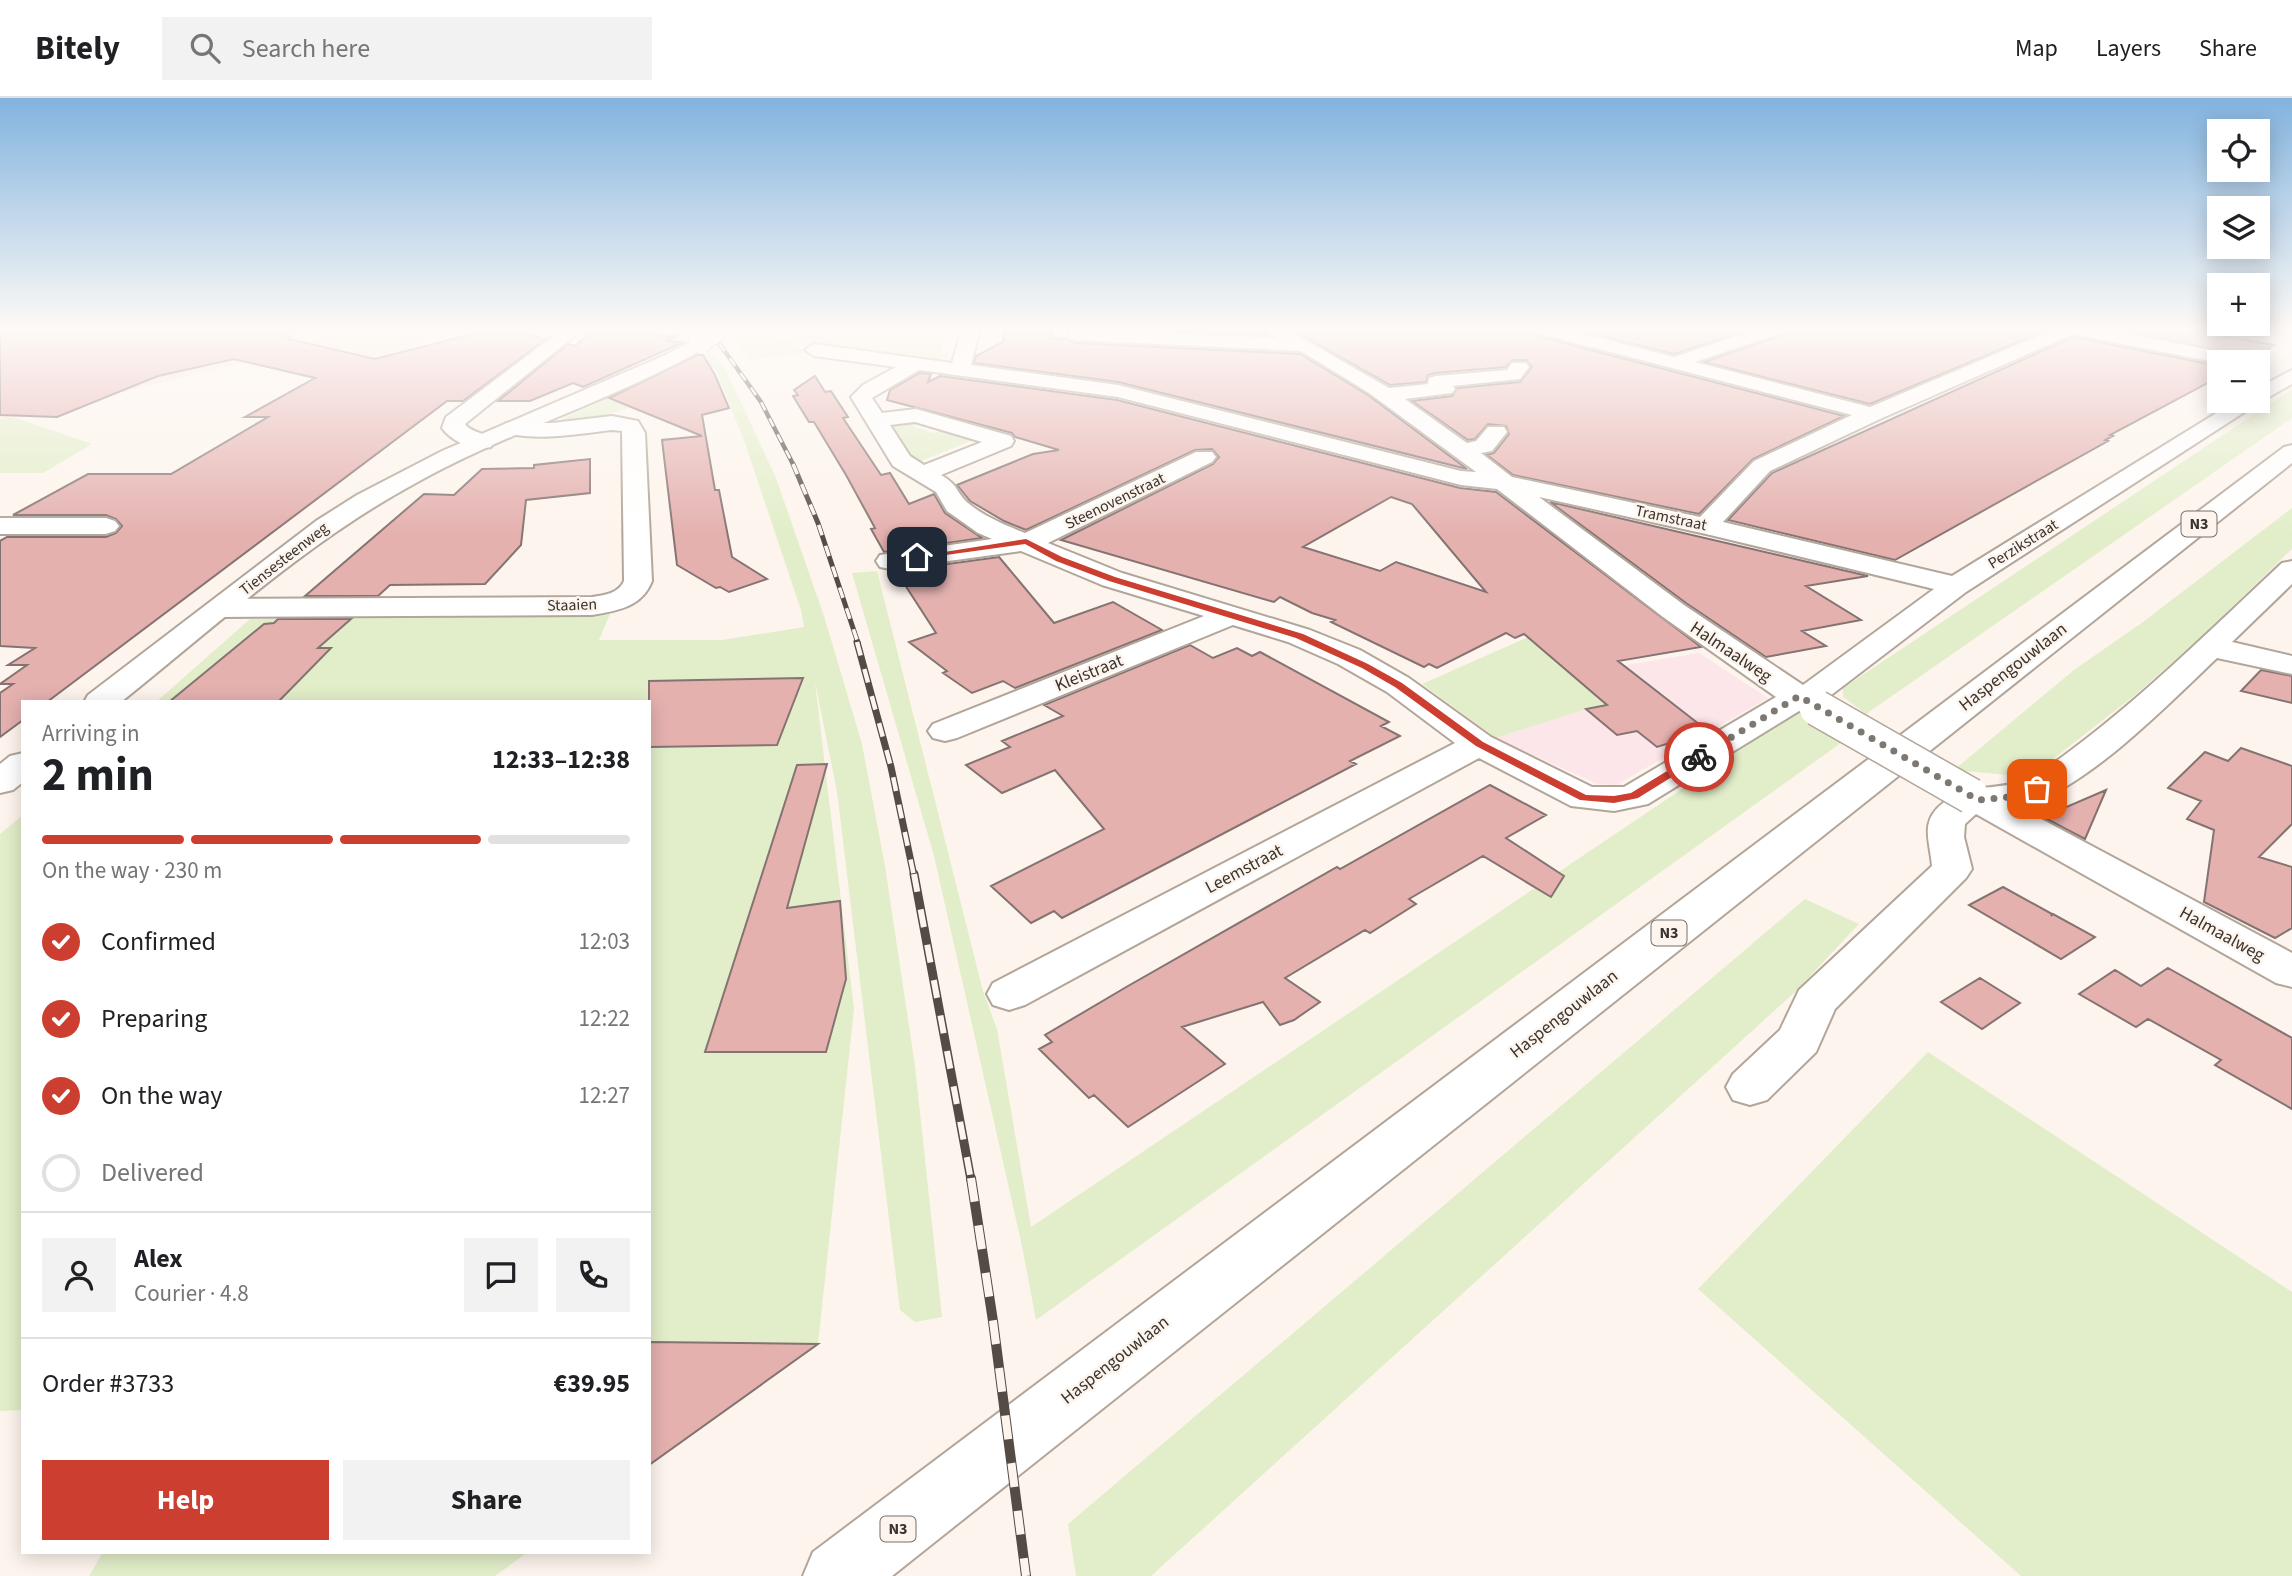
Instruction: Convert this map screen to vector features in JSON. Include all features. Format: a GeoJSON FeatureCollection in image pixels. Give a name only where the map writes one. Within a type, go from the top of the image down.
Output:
{"type":"FeatureCollection","features":[{"type":"Feature","properties":{"kind":"street"},"geometry":{"type":"LineString","coordinates":[[483,442],[468,439],[453,428],[454,422],[485,398]]}},
{"type":"Feature","properties":{"kind":"street","name":"Tiensesteenweg"},"geometry":{"type":"LineString","coordinates":[[103,700],[353,507],[422,469],[583,398]]}},
{"type":"Feature","properties":{"kind":"street"},"geometry":{"type":"LineString","coordinates":[[861,398],[901,461],[946,488],[956,506],[967,516],[1059,559],[1112,579],[1299,636],[1349,657],[1398,685],[1479,744],[1584,798],[1614,800],[1634,796],[1807,701]]}},
{"type":"Feature","properties":{"kind":"street","name":"Tramstraat"},"geometry":{"type":"LineString","coordinates":[[1146,398],[1461,478],[1503,482],[1706,526],[1956,586]]}},
{"type":"Feature","properties":{"kind":"street","name":"Halmaalweg"},"geometry":{"type":"LineString","coordinates":[[1392,398],[1697,630],[1807,701],[1974,798],[2292,972]]}},
{"type":"Feature","properties":{"kind":"street"},"geometry":{"type":"LineString","coordinates":[[1812,398],[1872,414]]}},
{"type":"Feature","properties":{"kind":"street"},"geometry":{"type":"LineString","coordinates":[[1706,526],[1762,466],[1909,398]]}},
{"type":"Feature","properties":{"kind":"street","name":"Perzikstraat"},"geometry":{"type":"LineString","coordinates":[[1807,701],[1956,586],[2231,413]]}},
{"type":"Feature","properties":{"kind":"street"},"geometry":{"type":"LineString","coordinates":[[875,421],[916,415],[1003,441],[922,474]]}},
{"type":"Feature","properties":{"kind":"street","name":"Staaien"},"geometry":{"type":"LineString","coordinates":[[221,608],[593,606],[614,603],[636,590],[638,581],[634,433],[630,426],[612,423],[552,430],[514,429]]}},
{"type":"Feature","properties":{"kind":"street","name":"Tramstraat"},"geometry":{"type":"LineString","coordinates":[[1385,458],[1457,447],[1484,446],[1496,432]]}},
{"type":"Feature","properties":{"kind":"street","name":"Haspengouwlaan"},"geometry":{"type":"LineString","coordinates":[[837,1576],[2292,452]]}},
{"type":"Feature","properties":{"kind":"street","name":"Steenovenstraat"},"geometry":{"type":"LineString","coordinates":[[890,561],[1026,542],[1204,457]]}},
{"type":"Feature","properties":{"kind":"street"},"geometry":{"type":"LineString","coordinates":[[0,526],[106,526]]}},
{"type":"Feature","properties":{"kind":"street"},"geometry":{"type":"LineString","coordinates":[[1750,1087],[1800,1040],[1815,1001],[1952,869],[1952,857],[1945,842],[1945,829],[1949,818],[1974,798],[2019,796],[2050,782],[2211,647],[2292,569]]}},
{"type":"Feature","properties":{"kind":"street","name":"Kleistraat"},"geometry":{"type":"LineString","coordinates":[[945,731],[1233,615]]}},
{"type":"Feature","properties":{"kind":"street"},"geometry":{"type":"LineString","coordinates":[[2211,647],[2292,665]]}},
{"type":"Feature","properties":{"kind":"street","name":"Leemstraat"},"geometry":{"type":"LineString","coordinates":[[1009,994],[1479,744]]}},
{"type":"Feature","properties":{"kind":"street"},"geometry":{"type":"LineString","coordinates":[[0,782],[21,766]]}},
{"type":"Feature","properties":{"kind":"shaded area"},"geometry":{"type":"Polygon","coordinates":[[[0,398],[95,398],[0,420],[0,398]]]}},
{"type":"Feature","properties":{"kind":"shaded area"},"geometry":{"type":"Polygon","coordinates":[[[1699,653],[1768,698],[1616,785],[1597,784],[1496,738],[1606,705],[1571,674],[1699,653]]]}},
{"type":"Feature","properties":{"kind":"green space"},"geometry":{"type":"Polygon","coordinates":[[[608,398],[651,398],[614,413],[574,422],[554,423],[608,398]]]}},
{"type":"Feature","properties":{"kind":"green space"},"geometry":{"type":"Polygon","coordinates":[[[727,398],[739,398],[776,478],[824,616],[862,744],[885,866],[915,1066],[942,1317],[915,1322],[900,1310],[837,792],[815,682],[854,1009],[818,1344],[651,1464],[651,700],[158,700],[250,619],[610,614],[599,640],[722,640],[804,627],[801,610],[745,443],[727,398]]]}},
{"type":"Feature","properties":{"kind":"green space"},"geometry":{"type":"Polygon","coordinates":[[[2279,398],[2292,398],[2292,418],[1866,714],[1843,697],[1843,688],[2256,413],[2270,413],[2270,404],[2279,398]]]}},
{"type":"Feature","properties":{"kind":"green space"},"geometry":{"type":"Polygon","coordinates":[[[13,417],[92,444],[43,473],[0,473],[0,420],[13,417]]]}},
{"type":"Feature","properties":{"kind":"green space"},"geometry":{"type":"Polygon","coordinates":[[[891,421],[923,422],[912,426],[934,433],[946,429],[978,438],[916,463],[884,427],[891,421]]]}},
{"type":"Feature","properties":{"kind":"green space"},"geometry":{"type":"Polygon","coordinates":[[[2292,508],[2292,549],[2198,640],[2135,695],[2030,777],[1954,770],[2074,670],[2143,622],[2292,508]]]}},
{"type":"Feature","properties":{"kind":"green space"},"geometry":{"type":"Polygon","coordinates":[[[877,571],[983,991],[997,1029],[1031,1227],[1798,711],[1845,740],[1036,1320],[1022,1246],[934,856],[852,573],[877,571]]]}},
{"type":"Feature","properties":{"kind":"green space"},"geometry":{"type":"Polygon","coordinates":[[[1528,637],[1607,705],[1586,709],[1496,738],[1422,684],[1528,637]]]}},
{"type":"Feature","properties":{"kind":"green space"},"geometry":{"type":"Polygon","coordinates":[[[21,817],[21,1410],[0,1411],[0,834],[21,817]]]}},
{"type":"Feature","properties":{"kind":"green space"},"geometry":{"type":"Polygon","coordinates":[[[1805,899],[1859,924],[1794,993],[1151,1576],[1076,1576],[1068,1524],[1805,899]]]}},
{"type":"Feature","properties":{"kind":"green space"},"geometry":{"type":"Polygon","coordinates":[[[1928,1052],[2292,1292],[2292,1576],[2021,1576],[1698,1289],[1928,1052]]]}},
{"type":"Feature","properties":{"kind":"green space"},"geometry":{"type":"Polygon","coordinates":[[[102,1554],[525,1554],[495,1576],[89,1576],[102,1554]]]}},
{"type":"Feature","properties":{"kind":"building"},"geometry":{"type":"Polygon","coordinates":[[[0,398],[104,398],[57,417],[0,415],[0,398]]]}},
{"type":"Feature","properties":{"kind":"building"},"geometry":{"type":"Polygon","coordinates":[[[279,398],[467,398],[463,401],[447,401],[50,700],[21,700],[21,721],[0,737],[0,693],[13,684],[0,684],[27,665],[8,665],[35,648],[0,646],[0,541],[7,537],[106,537],[116,533],[122,526],[116,519],[106,515],[13,515],[88,474],[171,474],[268,417],[245,417],[279,398]]]}},
{"type":"Feature","properties":{"kind":"building"},"geometry":{"type":"Polygon","coordinates":[[[502,398],[537,398],[530,401],[498,401],[502,398]]]}},
{"type":"Feature","properties":{"kind":"building"},"geometry":{"type":"Polygon","coordinates":[[[609,398],[725,398],[729,408],[702,415],[715,490],[719,490],[732,557],[767,579],[729,592],[720,587],[716,588],[677,565],[662,440],[702,436],[609,398]]]}},
{"type":"Feature","properties":{"kind":"building"},"geometry":{"type":"Polygon","coordinates":[[[794,398],[836,398],[848,417],[843,418],[881,475],[890,473],[909,504],[934,494],[945,513],[982,538],[884,552],[871,529],[875,528],[846,475],[814,422],[809,422],[794,398]]]}},
{"type":"Feature","properties":{"kind":"building"},"geometry":{"type":"Polygon","coordinates":[[[1182,398],[1372,398],[1467,469],[1182,398]]]}},
{"type":"Feature","properties":{"kind":"building"},"geometry":{"type":"Polygon","coordinates":[[[1436,398],[1775,398],[1844,416],[1753,459],[1699,514],[1513,475],[1487,455],[1494,453],[1509,434],[1506,426],[1488,424],[1475,439],[1468,440],[1412,401],[1436,398]]]}},
{"type":"Feature","properties":{"kind":"building"},"geometry":{"type":"Polygon","coordinates":[[[1846,398],[1884,398],[1870,404],[1846,398]]]}},
{"type":"Feature","properties":{"kind":"building"},"geometry":{"type":"Polygon","coordinates":[[[1938,398],[2180,398],[2110,435],[2113,436],[2105,440],[2108,441],[1895,560],[1728,520],[1772,473],[1938,398]]]}},
{"type":"Feature","properties":{"kind":"building"},"geometry":{"type":"Polygon","coordinates":[[[887,400],[1117,400],[1460,488],[1496,492],[1701,647],[1618,661],[1708,731],[1657,747],[1637,731],[1617,735],[1586,709],[1607,705],[1524,634],[1515,638],[1506,633],[1437,668],[1429,664],[1424,667],[1331,622],[1335,620],[1312,613],[1280,597],[1274,602],[1061,540],[1213,464],[1219,457],[1212,449],[1195,450],[1026,530],[1004,521],[970,501],[957,485],[1033,454],[1059,450],[1015,437],[1012,433],[887,400]],[[1391,497],[1303,547],[1380,571],[1396,562],[1486,592],[1412,504],[1391,497]]]}},
{"type":"Feature","properties":{"kind":"building"},"geometry":{"type":"Polygon","coordinates":[[[590,459],[590,493],[526,500],[521,545],[485,584],[390,585],[378,596],[305,596],[424,494],[454,495],[482,469],[534,468],[534,465],[590,459]]]}},
{"type":"Feature","properties":{"kind":"building"},"geometry":{"type":"Polygon","coordinates":[[[1550,502],[1868,576],[1806,586],[1861,620],[1802,631],[1826,646],[1766,657],[1686,603],[1550,502]]]}},
{"type":"Feature","properties":{"kind":"building"},"geometry":{"type":"Polygon","coordinates":[[[999,557],[1054,623],[1113,602],[1162,630],[1015,688],[1003,681],[972,693],[943,673],[947,671],[909,642],[936,633],[896,571],[999,557]]]}},
{"type":"Feature","properties":{"kind":"building"},"geometry":{"type":"Polygon","coordinates":[[[278,619],[351,619],[318,648],[331,648],[280,700],[171,700],[264,624],[274,623],[278,619]]]}},
{"type":"Feature","properties":{"kind":"building"},"geometry":{"type":"Polygon","coordinates":[[[1190,645],[1213,658],[1237,648],[1252,656],[1260,652],[1389,722],[1381,726],[1400,736],[1350,761],[1356,764],[1062,918],[1054,911],[1031,923],[991,886],[1104,829],[1055,770],[1002,793],[966,765],[1010,747],[1002,741],[1063,716],[1044,705],[1190,645]]]}},
{"type":"Feature","properties":{"kind":"building"},"geometry":{"type":"Polygon","coordinates":[[[2261,670],[2292,676],[2292,703],[2241,691],[2261,670]]]}},
{"type":"Feature","properties":{"kind":"building"},"geometry":{"type":"Polygon","coordinates":[[[803,678],[777,745],[651,747],[649,681],[803,678]]]}},
{"type":"Feature","properties":{"kind":"building"},"geometry":{"type":"Polygon","coordinates":[[[2241,748],[2292,766],[2292,824],[2259,857],[2292,867],[2292,928],[2275,938],[2204,902],[2214,830],[2187,819],[2201,801],[2168,788],[2205,752],[2228,761],[2241,748]]]}},
{"type":"Feature","properties":{"kind":"building"},"geometry":{"type":"Polygon","coordinates":[[[827,764],[787,908],[840,901],[846,979],[826,1052],[705,1052],[797,765],[827,764]]]}},
{"type":"Feature","properties":{"kind":"building"},"geometry":{"type":"Polygon","coordinates":[[[1490,785],[1546,815],[1506,838],[1564,876],[1551,897],[1483,856],[1409,899],[1416,904],[1370,933],[1365,930],[1285,978],[1320,1002],[1294,1020],[1280,1025],[1263,1002],[1182,1027],[1225,1064],[1128,1127],[1094,1095],[1089,1098],[1039,1049],[1052,1042],[1045,1035],[1128,986],[1337,867],[1340,869],[1490,785]]]}},
{"type":"Feature","properties":{"kind":"building"},"geometry":{"type":"Polygon","coordinates":[[[2106,790],[2085,839],[2043,817],[2106,790]]]}},
{"type":"Feature","properties":{"kind":"building"},"geometry":{"type":"Polygon","coordinates":[[[2003,887],[2052,914],[2051,916],[2053,914],[2095,937],[2061,959],[1969,905],[2003,887]]]}},
{"type":"Feature","properties":{"kind":"building"},"geometry":{"type":"Polygon","coordinates":[[[2168,968],[2292,1038],[2292,1109],[2215,1065],[2221,1060],[2148,1019],[2136,1027],[2079,994],[2115,970],[2141,986],[2168,968]]]}},
{"type":"Feature","properties":{"kind":"building"},"geometry":{"type":"Polygon","coordinates":[[[1980,978],[2020,1003],[1982,1029],[1941,1002],[1980,978]]]}},
{"type":"Feature","properties":{"kind":"building"},"geometry":{"type":"Polygon","coordinates":[[[651,1342],[818,1344],[651,1464],[651,1342]]]}},
{"type":"Feature","properties":{"kind":"railway"},"geometry":{"type":"LineString","coordinates":[[758,398],[793,464]]}},
{"type":"Feature","properties":{"kind":"railway"},"geometry":{"type":"LineString","coordinates":[[793,464],[818,523],[858,643]]}},
{"type":"Feature","properties":{"kind":"railway"},"geometry":{"type":"LineString","coordinates":[[857,642],[891,767],[914,876]]}},
{"type":"Feature","properties":{"kind":"railway"},"geometry":{"type":"LineString","coordinates":[[914,874],[971,1180]]}},
{"type":"Feature","properties":{"kind":"railway"},"geometry":{"type":"LineString","coordinates":[[971,1178],[993,1321],[1026,1576]]}},
{"type":"Feature","properties":{"kind":"way so far"},"geometry":{"type":"LineString","coordinates":[[1699,757],[1799,696],[1978,800],[2019,796],[2037,789]]}},
{"type":"Feature","properties":{"kind":"route"},"geometry":{"type":"LineString","coordinates":[[917,557],[1026,542],[1059,559],[1112,579],[1299,636],[1365,666],[1398,685],[1479,744],[1584,798],[1614,800],[1634,796],[1699,757]]}}]}
